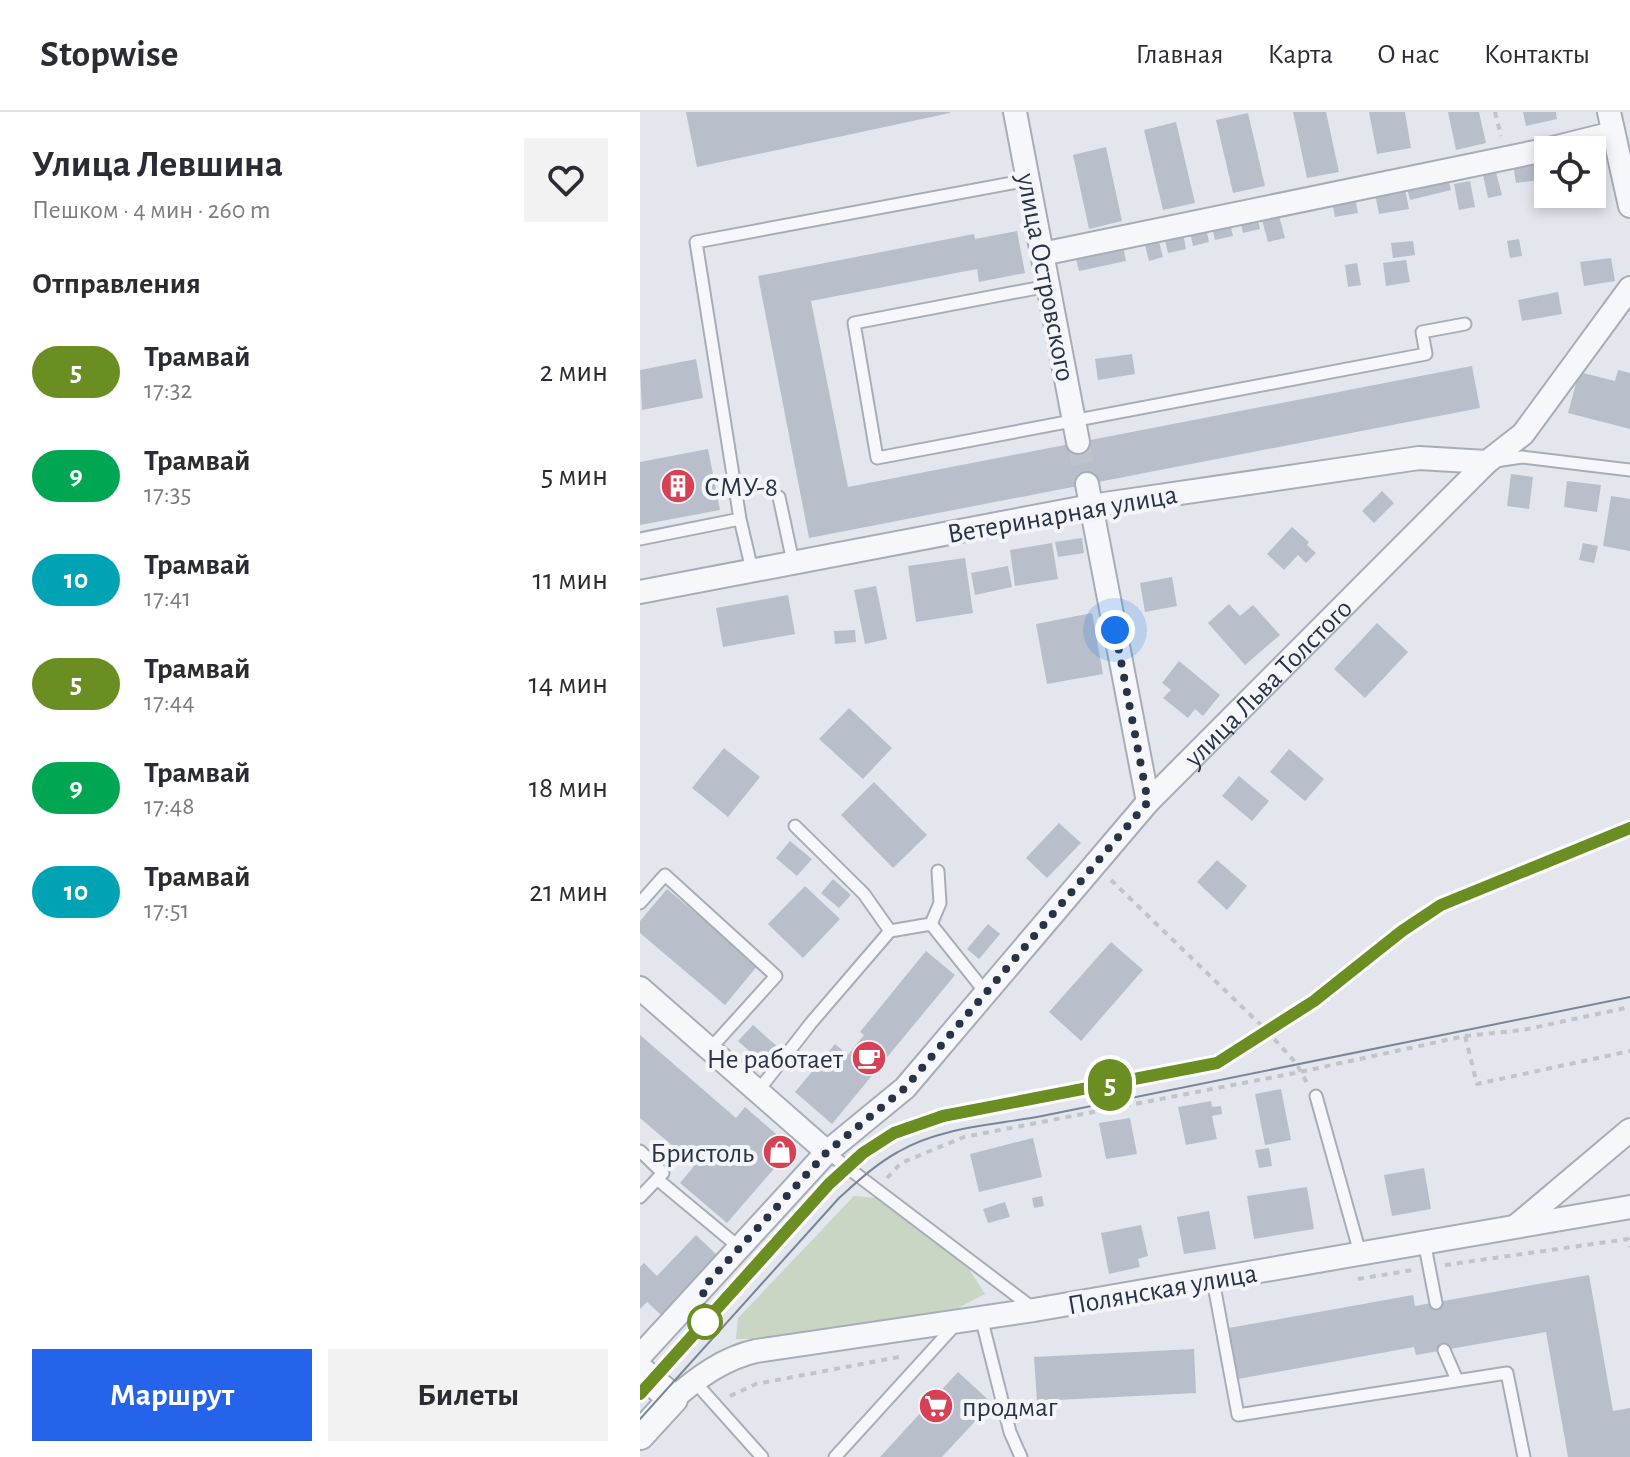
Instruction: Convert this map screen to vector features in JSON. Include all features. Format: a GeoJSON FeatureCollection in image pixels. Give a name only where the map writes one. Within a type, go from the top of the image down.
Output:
{"type":"FeatureCollection","features":[{"type":"Feature","properties":{"kind":"street","name":"улица Островского"},"geometry":{"type":"LineString","coordinates":[[1021,113],[1028,180],[1076,432]]}},
{"type":"Feature","properties":{"kind":"street"},"geometry":{"type":"LineString","coordinates":[[1042,254],[1545,150],[1611,122],[1630,206]]}},
{"type":"Feature","properties":{"kind":"street","name":"улица Льва Толстого"},"geometry":{"type":"LineString","coordinates":[[640,1356],[827,1152],[905,1088],[1148,802],[1487,462],[1523,434],[1630,288]]}},
{"type":"Feature","properties":{"kind":"street","name":"Ветеринарная улица"},"geometry":{"type":"LineString","coordinates":[[640,592],[793,562],[1089,495],[1419,458],[1487,462]]}},
{"type":"Feature","properties":{"kind":"street"},"geometry":{"type":"LineString","coordinates":[[1089,495],[1148,802]]}},
{"type":"Feature","properties":{"kind":"street"},"geometry":{"type":"LineString","coordinates":[[640,988],[827,1152]]}},
{"type":"Feature","properties":{"kind":"street"},"geometry":{"type":"LineString","coordinates":[[1515,1226],[1630,1130]]}},
{"type":"Feature","properties":{"kind":"street","name":"Полянская улица"},"geometry":{"type":"LineString","coordinates":[[684,1390],[737,1355],[756,1351],[1034,1310],[1630,1207]]}},
{"type":"Feature","properties":{"kind":"street"},"geometry":{"type":"LineString","coordinates":[[640,1371],[684,1390],[640,1435]]}},
{"type":"Feature","properties":{"kind":"lane"},"geometry":{"type":"LineString","coordinates":[[752,570],[740,519],[696,242],[1028,180]]}},
{"type":"Feature","properties":{"kind":"lane"},"geometry":{"type":"LineString","coordinates":[[1048,286],[854,323],[877,458],[1076,432],[1426,354],[1422,332],[1465,324]]}},
{"type":"Feature","properties":{"kind":"lane"},"geometry":{"type":"LineString","coordinates":[[1487,462],[1522,457],[1630,470]]}},
{"type":"Feature","properties":{"kind":"lane"},"geometry":{"type":"LineString","coordinates":[[779,497],[793,562]]}},
{"type":"Feature","properties":{"kind":"lane"},"geometry":{"type":"LineString","coordinates":[[640,539],[740,519]]}},
{"type":"Feature","properties":{"kind":"lane"},"geometry":{"type":"LineString","coordinates":[[795,826],[864,894],[890,931]]}},
{"type":"Feature","properties":{"kind":"lane"},"geometry":{"type":"LineString","coordinates":[[931,924],[940,903],[938,871]]}},
{"type":"Feature","properties":{"kind":"lane"},"geometry":{"type":"LineString","coordinates":[[640,903],[665,875],[776,976],[710,1049]]}},
{"type":"Feature","properties":{"kind":"lane"},"geometry":{"type":"LineString","coordinates":[[758,1091],[890,931],[931,924]]}},
{"type":"Feature","properties":{"kind":"lane"},"geometry":{"type":"LineString","coordinates":[[931,924],[986,993]]}},
{"type":"Feature","properties":{"kind":"lane"},"geometry":{"type":"LineString","coordinates":[[1316,1096],[1360,1253]]}},
{"type":"Feature","properties":{"kind":"lane"},"geometry":{"type":"LineString","coordinates":[[640,1151],[663,1173],[640,1197]]}},
{"type":"Feature","properties":{"kind":"lane"},"geometry":{"type":"LineString","coordinates":[[827,1152],[1034,1310]]}},
{"type":"Feature","properties":{"kind":"lane"},"geometry":{"type":"LineString","coordinates":[[657,1179],[740,1248]]}},
{"type":"Feature","properties":{"kind":"lane"},"geometry":{"type":"LineString","coordinates":[[1424,1241],[1436,1303]]}},
{"type":"Feature","properties":{"kind":"lane"},"geometry":{"type":"LineString","coordinates":[[1213,1280],[1238,1415],[1507,1373],[1524,1457]]}},
{"type":"Feature","properties":{"kind":"lane"},"geometry":{"type":"LineString","coordinates":[[835,1457],[932,1350],[970,1319],[1021,1457]]}},
{"type":"Feature","properties":{"kind":"lane"},"geometry":{"type":"LineString","coordinates":[[1444,1350],[1457,1380]]}},
{"type":"Feature","properties":{"kind":"lane"},"geometry":{"type":"LineString","coordinates":[[684,1390],[714,1403],[762,1457]]}},
{"type":"Feature","properties":{"kind":"path"},"geometry":{"type":"LineString","coordinates":[[1094,864],[1267,1031],[1316,1096]]}},
{"type":"Feature","properties":{"kind":"path"},"geometry":{"type":"LineString","coordinates":[[880,1184],[901,1163],[964,1137],[1300,1072],[1465,1036],[1523,1030],[1630,1007]]}},
{"type":"Feature","properties":{"kind":"path"},"geometry":{"type":"LineString","coordinates":[[1465,1036],[1477,1084],[1630,1051]]}},
{"type":"Feature","properties":{"kind":"path"},"geometry":{"type":"LineString","coordinates":[[1353,1280],[1629,1239],[1630,1247]]}},
{"type":"Feature","properties":{"kind":"path"},"geometry":{"type":"LineString","coordinates":[[714,1403],[756,1384],[932,1350]]}},
{"type":"Feature","properties":{"kind":"green space"},"geometry":{"type":"Polygon","coordinates":[[[854,1196],[880,1198],[969,1269],[985,1294],[958,1308],[773,1339],[736,1339],[738,1318],[854,1196]]]}},
{"type":"Feature","properties":{"kind":"building"},"geometry":{"type":"Polygon","coordinates":[[[686,112],[950,112],[950,113],[697,167],[686,112]]]}},
{"type":"Feature","properties":{"kind":"building"},"geometry":{"type":"Polygon","coordinates":[[[1293,112],[1326,112],[1339,172],[1307,178],[1293,112]]]}},
{"type":"Feature","properties":{"kind":"building"},"geometry":{"type":"Polygon","coordinates":[[[1369,112],[1405,112],[1411,148],[1377,154],[1369,112]]]}},
{"type":"Feature","properties":{"kind":"building"},"geometry":{"type":"Polygon","coordinates":[[[1448,112],[1479,112],[1486,143],[1456,150],[1448,112]]]}},
{"type":"Feature","properties":{"kind":"building"},"geometry":{"type":"Polygon","coordinates":[[[1523,112],[1556,112],[1557,119],[1526,126],[1523,112]]]}},
{"type":"Feature","properties":{"kind":"building"},"geometry":{"type":"Polygon","coordinates":[[[1248,113],[1265,186],[1233,193],[1216,120],[1248,113]]]}},
{"type":"Feature","properties":{"kind":"building"},"geometry":{"type":"Polygon","coordinates":[[[1176,122],[1195,203],[1163,210],[1144,130],[1176,122]]]}},
{"type":"Feature","properties":{"kind":"building"},"geometry":{"type":"Polygon","coordinates":[[[1106,147],[1122,221],[1089,229],[1073,155],[1106,147]]]}},
{"type":"Feature","properties":{"kind":"building"},"geometry":{"type":"Polygon","coordinates":[[[1534,161],[1534,181],[1516,183],[1513,165],[1534,161]]]}},
{"type":"Feature","properties":{"kind":"building"},"geometry":{"type":"Polygon","coordinates":[[[1496,172],[1502,195],[1488,198],[1483,175],[1496,172]]]}},
{"type":"Feature","properties":{"kind":"building"},"geometry":{"type":"Polygon","coordinates":[[[1448,178],[1451,190],[1410,200],[1407,188],[1448,178]]]}},
{"type":"Feature","properties":{"kind":"building"},"geometry":{"type":"Polygon","coordinates":[[[1470,181],[1475,207],[1459,210],[1454,184],[1470,181]]]}},
{"type":"Feature","properties":{"kind":"building"},"geometry":{"type":"Polygon","coordinates":[[[1405,189],[1409,209],[1379,214],[1375,194],[1405,189]]]}},
{"type":"Feature","properties":{"kind":"building"},"geometry":{"type":"Polygon","coordinates":[[[1355,198],[1358,213],[1335,217],[1332,202],[1355,198]]]}},
{"type":"Feature","properties":{"kind":"building"},"geometry":{"type":"Polygon","coordinates":[[[1278,212],[1285,238],[1268,242],[1261,216],[1278,212]]]}},
{"type":"Feature","properties":{"kind":"building"},"geometry":{"type":"Polygon","coordinates":[[[1257,216],[1260,229],[1243,233],[1240,219],[1257,216]]]}},
{"type":"Feature","properties":{"kind":"building"},"geometry":{"type":"Polygon","coordinates":[[[1230,223],[1233,236],[1215,240],[1212,227],[1230,223]]]}},
{"type":"Feature","properties":{"kind":"building"},"geometry":{"type":"Polygon","coordinates":[[[1206,228],[1209,242],[1193,246],[1190,232],[1206,228]]]}},
{"type":"Feature","properties":{"kind":"building"},"geometry":{"type":"Polygon","coordinates":[[[1017,231],[1025,273],[979,282],[977,269],[811,301],[848,487],[1472,366],[1480,408],[809,538],[758,276],[974,234],[975,239],[1017,231]]]}},
{"type":"Feature","properties":{"kind":"building"},"geometry":{"type":"Polygon","coordinates":[[[1183,233],[1186,249],[1168,253],[1164,236],[1183,233]]]}},
{"type":"Feature","properties":{"kind":"building"},"geometry":{"type":"Polygon","coordinates":[[[1158,238],[1163,257],[1149,261],[1144,241],[1158,238]]]}},
{"type":"Feature","properties":{"kind":"building"},"geometry":{"type":"Polygon","coordinates":[[[1519,239],[1522,256],[1510,258],[1507,241],[1519,239]]]}},
{"type":"Feature","properties":{"kind":"building"},"geometry":{"type":"Polygon","coordinates":[[[1413,241],[1415,255],[1393,258],[1391,243],[1413,241]]]}},
{"type":"Feature","properties":{"kind":"building"},"geometry":{"type":"Polygon","coordinates":[[[1123,246],[1126,261],[1079,271],[1075,255],[1123,246]]]}},
{"type":"Feature","properties":{"kind":"building"},"geometry":{"type":"Polygon","coordinates":[[[1611,258],[1615,281],[1584,286],[1580,262],[1611,258]]]}},
{"type":"Feature","properties":{"kind":"building"},"geometry":{"type":"Polygon","coordinates":[[[1406,260],[1410,282],[1386,286],[1383,263],[1406,260]]]}},
{"type":"Feature","properties":{"kind":"building"},"geometry":{"type":"Polygon","coordinates":[[[1357,263],[1361,285],[1348,287],[1345,265],[1357,263]]]}},
{"type":"Feature","properties":{"kind":"building"},"geometry":{"type":"Polygon","coordinates":[[[1558,292],[1562,314],[1522,321],[1518,300],[1558,292]]]}},
{"type":"Feature","properties":{"kind":"building"},"geometry":{"type":"Polygon","coordinates":[[[1132,354],[1135,374],[1098,380],[1095,359],[1132,354]]]}},
{"type":"Feature","properties":{"kind":"building"},"geometry":{"type":"Polygon","coordinates":[[[696,359],[703,398],[642,410],[640,370],[696,359]]]}},
{"type":"Feature","properties":{"kind":"building"},"geometry":{"type":"Polygon","coordinates":[[[1618,370],[1630,373],[1630,429],[1568,413],[1579,372],[1615,381],[1618,370]]]}},
{"type":"Feature","properties":{"kind":"building","name":"СМУ-8"},"geometry":{"type":"Polygon","coordinates":[[[708,449],[720,510],[640,525],[640,462],[708,449]]]}},
{"type":"Feature","properties":{"kind":"building"},"geometry":{"type":"Polygon","coordinates":[[[1511,474],[1533,477],[1529,509],[1507,506],[1511,474]]]}},
{"type":"Feature","properties":{"kind":"building"},"geometry":{"type":"Polygon","coordinates":[[[1567,481],[1601,485],[1597,512],[1564,507],[1567,481]]]}},
{"type":"Feature","properties":{"kind":"building"},"geometry":{"type":"Polygon","coordinates":[[[1382,491],[1394,503],[1374,523],[1362,511],[1382,491]]]}},
{"type":"Feature","properties":{"kind":"building"},"geometry":{"type":"Polygon","coordinates":[[[1611,496],[1630,499],[1630,551],[1603,546],[1611,496]]]}},
{"type":"Feature","properties":{"kind":"building"},"geometry":{"type":"Polygon","coordinates":[[[1292,527],[1316,553],[1306,563],[1298,555],[1284,570],[1267,554],[1292,527]]]}},
{"type":"Feature","properties":{"kind":"building"},"geometry":{"type":"Polygon","coordinates":[[[1082,538],[1084,553],[1058,557],[1055,542],[1082,538]]]}},
{"type":"Feature","properties":{"kind":"building"},"geometry":{"type":"Polygon","coordinates":[[[1052,543],[1058,579],[1015,586],[1010,550],[1052,543]]]}},
{"type":"Feature","properties":{"kind":"building"},"geometry":{"type":"Polygon","coordinates":[[[1583,543],[1598,546],[1594,563],[1579,560],[1583,543]]]}},
{"type":"Feature","properties":{"kind":"building"},"geometry":{"type":"Polygon","coordinates":[[[965,558],[973,613],[916,622],[908,566],[965,558]]]}},
{"type":"Feature","properties":{"kind":"building"},"geometry":{"type":"Polygon","coordinates":[[[1008,566],[1012,587],[975,595],[971,573],[1008,566]]]}},
{"type":"Feature","properties":{"kind":"building"},"geometry":{"type":"Polygon","coordinates":[[[1172,577],[1177,606],[1145,612],[1140,583],[1172,577]]]}},
{"type":"Feature","properties":{"kind":"building"},"geometry":{"type":"Polygon","coordinates":[[[876,586],[887,639],[865,644],[854,590],[876,586]]]}},
{"type":"Feature","properties":{"kind":"building"},"geometry":{"type":"Polygon","coordinates":[[[788,595],[795,634],[723,647],[716,608],[788,595]]]}},
{"type":"Feature","properties":{"kind":"building"},"geometry":{"type":"Polygon","coordinates":[[[1229,604],[1240,616],[1253,605],[1280,635],[1245,665],[1208,623],[1229,604]]]}},
{"type":"Feature","properties":{"kind":"building"},"geometry":{"type":"Polygon","coordinates":[[[1092,613],[1103,674],[1047,684],[1036,624],[1092,613]]]}},
{"type":"Feature","properties":{"kind":"building"},"geometry":{"type":"Polygon","coordinates":[[[1377,623],[1408,652],[1365,698],[1334,669],[1377,623]]]}},
{"type":"Feature","properties":{"kind":"building"},"geometry":{"type":"Polygon","coordinates":[[[855,630],[856,642],[835,644],[834,631],[855,630]]]}},
{"type":"Feature","properties":{"kind":"building"},"geometry":{"type":"Polygon","coordinates":[[[1179,661],[1220,695],[1203,716],[1195,709],[1188,718],[1163,698],[1171,690],[1162,683],[1179,661]]]}},
{"type":"Feature","properties":{"kind":"building"},"geometry":{"type":"Polygon","coordinates":[[[849,708],[892,748],[863,779],[819,739],[849,708]]]}},
{"type":"Feature","properties":{"kind":"building"},"geometry":{"type":"Polygon","coordinates":[[[724,748],[760,777],[728,817],[692,788],[724,748]]]}},
{"type":"Feature","properties":{"kind":"building"},"geometry":{"type":"Polygon","coordinates":[[[1289,749],[1324,779],[1305,801],[1270,772],[1289,749]]]}},
{"type":"Feature","properties":{"kind":"building"},"geometry":{"type":"Polygon","coordinates":[[[1239,776],[1269,801],[1252,821],[1222,796],[1239,776]]]}},
{"type":"Feature","properties":{"kind":"building"},"geometry":{"type":"Polygon","coordinates":[[[874,782],[927,835],[893,868],[841,815],[874,782]]]}},
{"type":"Feature","properties":{"kind":"building"},"geometry":{"type":"Polygon","coordinates":[[[1059,823],[1081,843],[1047,878],[1026,858],[1059,823]]]}},
{"type":"Feature","properties":{"kind":"building"},"geometry":{"type":"Polygon","coordinates":[[[790,841],[812,859],[797,876],[776,858],[790,841]]]}},
{"type":"Feature","properties":{"kind":"building"},"geometry":{"type":"Polygon","coordinates":[[[1217,860],[1247,886],[1227,910],[1197,882],[1217,860]]]}},
{"type":"Feature","properties":{"kind":"building"},"geometry":{"type":"Polygon","coordinates":[[[833,879],[851,895],[839,908],[821,893],[833,879]]]}},
{"type":"Feature","properties":{"kind":"building"},"geometry":{"type":"Polygon","coordinates":[[[805,886],[840,919],[803,958],[768,924],[805,886]]]}},
{"type":"Feature","properties":{"kind":"building"},"geometry":{"type":"Polygon","coordinates":[[[667,889],[758,965],[725,1005],[640,933],[640,921],[667,889]]]}},
{"type":"Feature","properties":{"kind":"building"},"geometry":{"type":"Polygon","coordinates":[[[988,924],[1000,934],[979,959],[967,949],[988,924]]]}},
{"type":"Feature","properties":{"kind":"building"},"geometry":{"type":"Polygon","coordinates":[[[1111,942],[1143,970],[1081,1041],[1049,1012],[1111,942]]]}},
{"type":"Feature","properties":{"kind":"building"},"geometry":{"type":"Polygon","coordinates":[[[926,951],[955,975],[832,1124],[795,1092],[835,1044],[848,1055],[864,1035],[860,1032],[926,951]]]}},
{"type":"Feature","properties":{"kind":"building"},"geometry":{"type":"Polygon","coordinates":[[[753,1025],[779,1048],[764,1064],[738,1041],[753,1025]]]}},
{"type":"Feature","properties":{"kind":"building"},"geometry":{"type":"Polygon","coordinates":[[[640,1035],[736,1118],[745,1107],[792,1148],[727,1223],[680,1183],[695,1165],[640,1118],[640,1035]]]}},
{"type":"Feature","properties":{"kind":"building"},"geometry":{"type":"Polygon","coordinates":[[[1281,1089],[1291,1140],[1265,1145],[1255,1094],[1281,1089]]]}},
{"type":"Feature","properties":{"kind":"building"},"geometry":{"type":"Polygon","coordinates":[[[1211,1101],[1212,1107],[1221,1106],[1222,1114],[1212,1116],[1217,1139],[1186,1145],[1178,1107],[1211,1101]]]}},
{"type":"Feature","properties":{"kind":"building"},"geometry":{"type":"Polygon","coordinates":[[[1130,1118],[1137,1154],[1106,1159],[1099,1123],[1130,1118]]]}},
{"type":"Feature","properties":{"kind":"building"},"geometry":{"type":"Polygon","coordinates":[[[1033,1138],[1042,1177],[979,1192],[970,1154],[1033,1138]]]}},
{"type":"Feature","properties":{"kind":"building"},"geometry":{"type":"Polygon","coordinates":[[[1269,1148],[1272,1166],[1259,1168],[1255,1150],[1269,1148]]]}},
{"type":"Feature","properties":{"kind":"building"},"geometry":{"type":"Polygon","coordinates":[[[1424,1168],[1431,1209],[1392,1216],[1384,1175],[1424,1168]]]}},
{"type":"Feature","properties":{"kind":"building"},"geometry":{"type":"Polygon","coordinates":[[[1307,1187],[1314,1229],[1254,1239],[1247,1196],[1307,1187]]]}},
{"type":"Feature","properties":{"kind":"building"},"geometry":{"type":"Polygon","coordinates":[[[1042,1196],[1044,1206],[1034,1208],[1032,1198],[1042,1196]]]}},
{"type":"Feature","properties":{"kind":"building"},"geometry":{"type":"Polygon","coordinates":[[[1005,1202],[1010,1217],[988,1223],[983,1209],[1005,1202]]]}},
{"type":"Feature","properties":{"kind":"building"},"geometry":{"type":"Polygon","coordinates":[[[1209,1211],[1216,1249],[1184,1254],[1177,1217],[1209,1211]]]}},
{"type":"Feature","properties":{"kind":"building"},"geometry":{"type":"Polygon","coordinates":[[[1141,1225],[1148,1256],[1138,1259],[1140,1267],[1109,1274],[1101,1233],[1141,1225]]]}},
{"type":"Feature","properties":{"kind":"building"},"geometry":{"type":"Polygon","coordinates":[[[696,1235],[718,1256],[661,1315],[647,1302],[640,1309],[640,1267],[644,1263],[657,1276],[696,1235]]]}},
{"type":"Feature","properties":{"kind":"building"},"geometry":{"type":"Polygon","coordinates":[[[1589,1275],[1613,1411],[1630,1408],[1630,1457],[1568,1457],[1546,1332],[1416,1355],[1414,1347],[1238,1379],[1229,1328],[1413,1295],[1415,1306],[1589,1275]]]}},
{"type":"Feature","properties":{"kind":"building"},"geometry":{"type":"Polygon","coordinates":[[[1194,1349],[1196,1393],[1037,1401],[1034,1357],[1194,1349]]]}},
{"type":"Feature","properties":{"kind":"building"},"geometry":{"type":"Polygon","coordinates":[[[958,1372],[992,1403],[942,1457],[880,1457],[958,1372]]]}},
{"type":"Feature","properties":{"kind":"tunnel"},"geometry":{"type":"LineString","coordinates":[[1078,442],[1087,484]]}},
{"type":"Feature","properties":{"kind":"tram line"},"geometry":{"type":"LineString","coordinates":[[640,1394],[829,1184],[863,1153],[894,1133],[943,1116],[1217,1063],[1314,1001],[1388,941],[1441,905],[1630,828]]}},
{"type":"Feature","properties":{"kind":"tram line","name":"5"},"geometry":{"type":"LineString","coordinates":[[640,1394],[829,1184],[863,1153],[894,1133],[943,1116],[1217,1063],[1314,1001],[1415,921],[1441,905],[1630,828]]}},
{"type":"Feature","properties":{"kind":"tram line"},"geometry":{"type":"LineString","coordinates":[[640,1419],[839,1198],[882,1162],[914,1144],[968,1128],[1042,1116],[1630,997]]}},
{"type":"Feature","properties":{"kind":"place","name":"СМУ-8"},"geometry":{"type":"Point","coordinates":[678,486]}},
{"type":"Feature","properties":{"kind":"place","name":"Не работает"},"geometry":{"type":"Point","coordinates":[869,1058]}},
{"type":"Feature","properties":{"kind":"place","name":"Бристоль"},"geometry":{"type":"Point","coordinates":[780,1152]}},
{"type":"Feature","properties":{"kind":"place","name":"продмаг"},"geometry":{"type":"Point","coordinates":[936,1406]}},
{"type":"Feature","properties":{"kind":"route"},"geometry":{"type":"LineString","coordinates":[[705,1322],[703,1288],[827,1152],[905,1088],[1148,802],[1115,630]]}}]}
